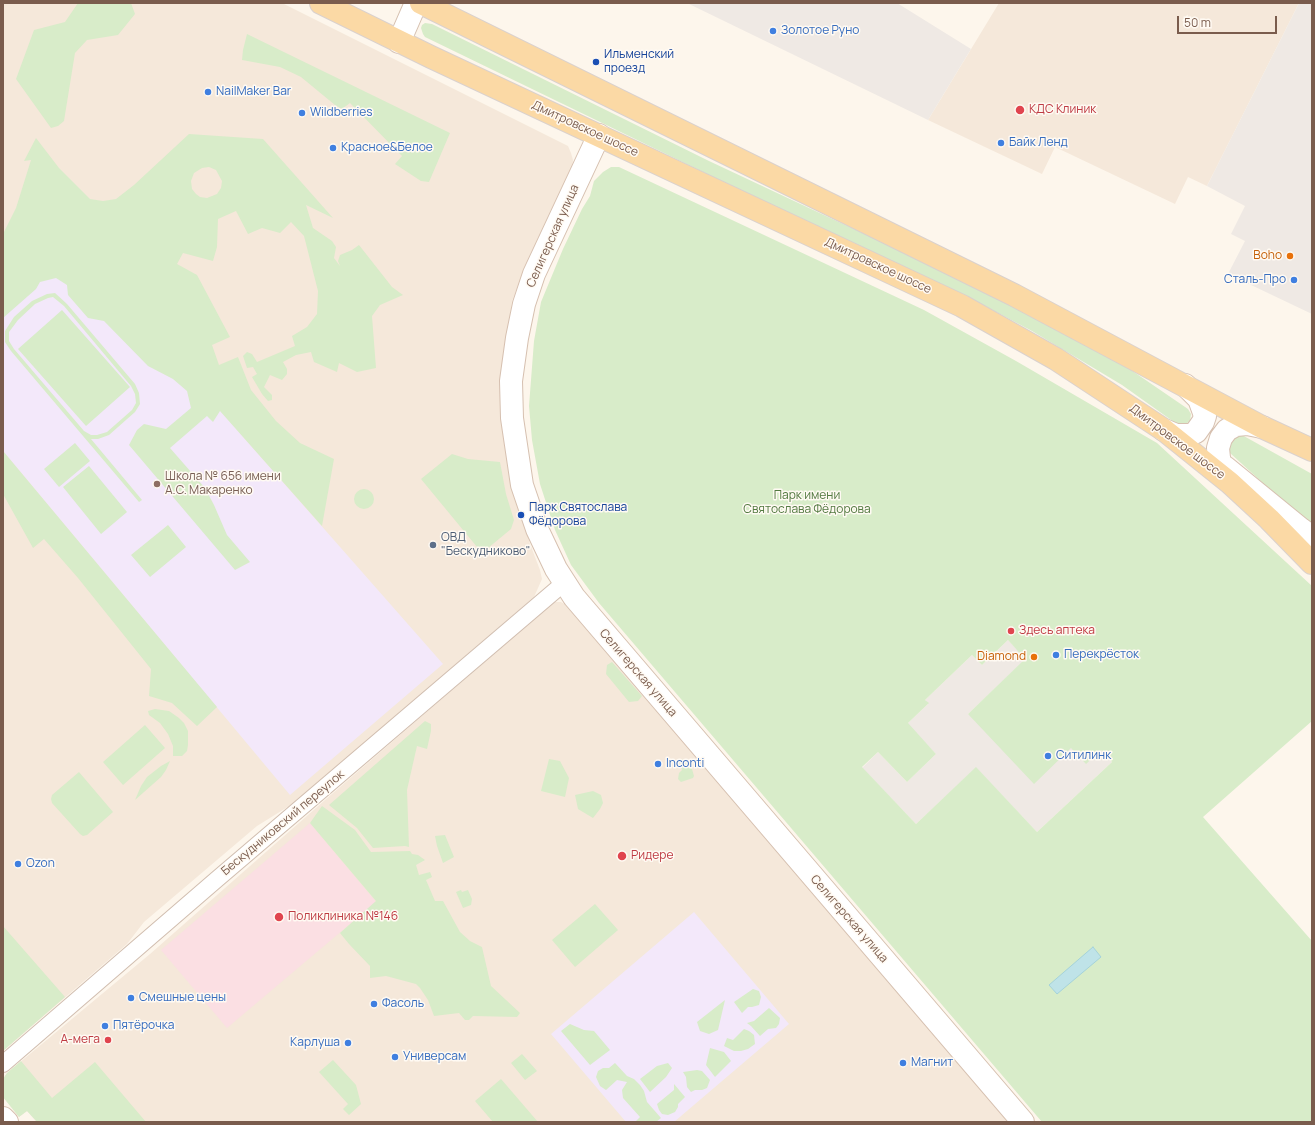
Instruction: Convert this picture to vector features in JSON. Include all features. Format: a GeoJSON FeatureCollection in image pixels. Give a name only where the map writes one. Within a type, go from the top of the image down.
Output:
{"type":"FeatureCollection","features":[{"type":"Feature","properties":{"kind":"main road","name":"Дмитровское шоссе"},"geometry":{"type":"LineString","coordinates":[[321,3],[399,42],[962,306],[1056,359],[1164,430],[1188,449],[1230,483],[1312,563]]}},
{"type":"Feature","properties":{"kind":"main road"},"geometry":{"type":"LineString","coordinates":[[421,3],[1014,295],[1262,427],[1312,450]]}},
{"type":"Feature","properties":{"kind":"street"},"geometry":{"type":"LineString","coordinates":[[399,42],[416,3]]}},
{"type":"Feature","properties":{"kind":"street","name":"Селигерская улица"},"geometry":{"type":"LineString","coordinates":[[598,135],[534,274],[520,320],[511,381],[512,418],[522,485],[545,548],[564,583],[574,597],[1023,1122]]}},
{"type":"Feature","properties":{"kind":"street"},"geometry":{"type":"LineString","coordinates":[[1164,430],[1176,435],[1190,435],[1196,432],[1204,422],[1204,410],[1199,399],[1196,394],[1182,384]]}},
{"type":"Feature","properties":{"kind":"street"},"geometry":{"type":"LineString","coordinates":[[1230,483],[1218,452],[1219,442],[1228,430],[1242,424],[1253,424],[1262,427]]}},
{"type":"Feature","properties":{"kind":"street","name":"Дмитровское шоссе"},"geometry":{"type":"LineString","coordinates":[[1188,449],[1221,463],[1312,537]]}},
{"type":"Feature","properties":{"kind":"street","name":"Бескудниковский переулок"},"geometry":{"type":"LineString","coordinates":[[3,1064],[564,583]]}},
{"type":"Feature","properties":{"kind":"street"},"geometry":{"type":"LineString","coordinates":[[3,1118],[7,1122]]}},
{"type":"Feature","properties":{"kind":"shaded area"},"geometry":{"type":"Polygon","coordinates":[[[3,3],[282,3],[568,146],[573,160],[572,171],[527,262],[512,301],[502,375],[514,490],[542,579],[534,597],[294,803],[257,826],[144,922],[127,944],[3,1051],[3,3]]]}},
{"type":"Feature","properties":{"kind":"shaded area"},"geometry":{"type":"Polygon","coordinates":[[[687,3],[897,3],[971,49],[928,120],[687,3]]]}},
{"type":"Feature","properties":{"kind":"shaded area"},"geometry":{"type":"Polygon","coordinates":[[[999,3],[1299,3],[1207,186],[1188,177],[1175,204],[1055,147],[1042,174],[928,120],[999,3]]]}},
{"type":"Feature","properties":{"kind":"shaded area"},"geometry":{"type":"Polygon","coordinates":[[[1299,3],[1312,3],[1312,314],[1228,274],[1245,241],[1231,234],[1245,206],[1207,186],[1299,3]]]}},
{"type":"Feature","properties":{"kind":"shaded area","name":"Школа № 656 имени А.С. Макаренко"},"geometry":{"type":"Polygon","coordinates":[[[3,234],[194,381],[443,664],[290,795],[3,451],[3,234]]]}},
{"type":"Feature","properties":{"kind":"shaded area"},"geometry":{"type":"Polygon","coordinates":[[[555,602],[561,602],[568,606],[1008,1122],[37,1122],[27,1111],[19,1117],[3,1097],[3,1079],[7,1073],[150,954],[325,800],[555,602]]]}},
{"type":"Feature","properties":{"kind":"shaded area"},"geometry":{"type":"Polygon","coordinates":[[[1008,640],[1026,659],[968,714],[1071,748],[1101,750],[1112,762],[1037,832],[976,768],[916,824],[862,768],[878,752],[907,782],[936,754],[907,724],[928,704],[925,700],[972,655],[982,665],[1008,640]]]}},
{"type":"Feature","properties":{"kind":"shaded area","name":"Поликлиника №146"},"geometry":{"type":"Polygon","coordinates":[[[310,823],[376,902],[227,1028],[161,950],[310,823]]]}},
{"type":"Feature","properties":{"kind":"shaded area"},"geometry":{"type":"Polygon","coordinates":[[[694,912],[789,1024],[674,1122],[626,1122],[551,1034],[694,912]]]}},
{"type":"Feature","properties":{"kind":"green space"},"geometry":{"type":"Polygon","coordinates":[[[78,3],[131,3],[135,14],[118,35],[87,40],[75,53],[64,121],[58,126],[51,128],[16,79],[34,30],[65,22],[78,3]]]}},
{"type":"Feature","properties":{"kind":"green space"},"geometry":{"type":"Polygon","coordinates":[[[425,23],[432,24],[709,161],[975,286],[1131,370],[1188,409],[1191,414],[1190,421],[1184,425],[1179,425],[1122,385],[1032,331],[968,297],[769,204],[425,37],[421,28],[425,23]]]}},
{"type":"Feature","properties":{"kind":"green space"},"geometry":{"type":"Polygon","coordinates":[[[247,34],[450,133],[429,182],[421,181],[395,164],[402,156],[350,103],[342,109],[301,77],[280,67],[242,60],[247,34]]]}},
{"type":"Feature","properties":{"kind":"green space"},"geometry":{"type":"Polygon","coordinates":[[[189,134],[263,139],[333,218],[306,205],[313,228],[332,241],[336,247],[334,258],[340,266],[338,261],[340,255],[359,245],[392,287],[403,295],[380,305],[372,316],[376,368],[357,372],[339,363],[337,372],[314,362],[311,352],[296,355],[283,362],[287,369],[287,374],[282,380],[270,375],[264,387],[272,395],[272,400],[268,401],[252,377],[257,374],[253,367],[247,368],[243,356],[247,352],[252,354],[257,362],[295,346],[292,336],[307,327],[317,314],[318,291],[304,236],[291,222],[280,233],[262,228],[248,234],[236,211],[218,219],[217,247],[213,261],[183,253],[177,264],[197,275],[230,337],[212,345],[219,365],[238,357],[251,390],[276,421],[300,443],[334,459],[322,526],[220,411],[213,422],[207,416],[170,448],[205,488],[227,535],[250,562],[235,570],[129,445],[137,430],[144,424],[166,429],[191,408],[187,391],[173,379],[148,366],[104,321],[88,318],[68,295],[67,285],[56,278],[40,282],[36,289],[3,318],[3,234],[16,208],[31,160],[24,161],[36,138],[59,168],[90,199],[103,201],[116,199],[134,185],[189,134]],[[209,167],[202,168],[194,173],[191,181],[192,189],[200,197],[207,198],[217,194],[221,188],[222,181],[216,170],[209,167]]]}},
{"type":"Feature","properties":{"kind":"green space","name":"Парк имени Святослава Фёдорова"},"geometry":{"type":"Polygon","coordinates":[[[611,167],[619,167],[924,310],[1016,361],[1157,443],[1312,586],[1312,721],[1203,817],[1312,941],[1312,1122],[1042,1122],[599,603],[571,565],[555,530],[540,484],[532,440],[529,406],[534,341],[541,302],[563,249],[582,209],[590,196],[594,181],[603,172],[611,167]],[[1008,640],[982,665],[972,655],[925,700],[929,703],[908,723],[936,754],[907,782],[878,752],[862,767],[916,824],[976,767],[1037,832],[1112,762],[1101,750],[1086,764],[1071,748],[1034,784],[968,714],[1025,659],[1008,640]]]}},
{"type":"Feature","properties":{"kind":"green space"},"geometry":{"type":"Polygon","coordinates":[[[55,293],[67,304],[135,384],[139,393],[140,404],[135,412],[109,435],[98,439],[91,439],[142,500],[139,502],[5,342],[5,331],[14,317],[32,301],[47,294],[55,293]],[[53,297],[35,304],[18,320],[9,332],[9,341],[14,349],[84,431],[91,435],[97,435],[107,432],[132,410],[136,403],[135,394],[131,386],[64,306],[53,297]]]}},
{"type":"Feature","properties":{"kind":"green space"},"geometry":{"type":"Polygon","coordinates":[[[62,310],[130,387],[86,426],[18,349],[62,310]]]}},
{"type":"Feature","properties":{"kind":"green space"},"geometry":{"type":"Polygon","coordinates":[[[1242,435],[1312,474],[1312,528],[1230,453],[1228,448],[1234,437],[1242,435]]]}},
{"type":"Feature","properties":{"kind":"green space"},"geometry":{"type":"Polygon","coordinates":[[[75,443],[90,461],[59,487],[44,469],[75,443]]]}},
{"type":"Feature","properties":{"kind":"green space"},"geometry":{"type":"Polygon","coordinates":[[[3,451],[217,707],[197,726],[172,703],[149,696],[151,669],[78,578],[44,539],[33,548],[3,494],[3,451]]]}},
{"type":"Feature","properties":{"kind":"green space"},"geometry":{"type":"Polygon","coordinates":[[[452,454],[468,459],[500,462],[506,494],[514,520],[511,529],[482,553],[421,479],[452,454]]]}},
{"type":"Feature","properties":{"kind":"green space"},"geometry":{"type":"Polygon","coordinates":[[[89,466],[127,512],[101,534],[63,487],[89,466]]]}},
{"type":"Feature","properties":{"kind":"green space"},"geometry":{"type":"Polygon","coordinates":[[[360,489],[368,489],[374,495],[374,503],[368,509],[360,509],[354,503],[354,495],[360,489]]]}},
{"type":"Feature","properties":{"kind":"green space"},"geometry":{"type":"Polygon","coordinates":[[[168,525],[186,547],[150,577],[131,555],[168,525]]]}},
{"type":"Feature","properties":{"kind":"green space"},"geometry":{"type":"Polygon","coordinates":[[[612,662],[642,696],[638,701],[629,702],[606,674],[607,665],[612,662]]]}},
{"type":"Feature","properties":{"kind":"green space"},"geometry":{"type":"Polygon","coordinates":[[[155,709],[169,711],[184,723],[188,731],[188,745],[187,751],[182,756],[173,756],[173,746],[168,734],[160,723],[149,715],[148,711],[155,709]]]}},
{"type":"Feature","properties":{"kind":"green space"},"geometry":{"type":"Polygon","coordinates":[[[425,721],[431,724],[427,749],[417,746],[407,790],[409,847],[373,848],[357,828],[329,805],[425,721]]]}},
{"type":"Feature","properties":{"kind":"green space"},"geometry":{"type":"Polygon","coordinates":[[[145,725],[165,748],[123,785],[103,762],[145,725]]]}},
{"type":"Feature","properties":{"kind":"green space"},"geometry":{"type":"Polygon","coordinates":[[[549,759],[560,761],[569,778],[565,797],[541,791],[549,759]]]}},
{"type":"Feature","properties":{"kind":"green space"},"geometry":{"type":"Polygon","coordinates":[[[682,759],[692,769],[694,776],[693,778],[681,782],[678,779],[679,773],[682,770],[679,761],[682,759]]]}},
{"type":"Feature","properties":{"kind":"green space"},"geometry":{"type":"Polygon","coordinates":[[[170,761],[161,777],[135,800],[147,777],[170,761]]]}},
{"type":"Feature","properties":{"kind":"green space"},"geometry":{"type":"Polygon","coordinates":[[[79,772],[113,812],[87,835],[83,836],[52,803],[51,799],[52,795],[79,772]]]}},
{"type":"Feature","properties":{"kind":"green space"},"geometry":{"type":"Polygon","coordinates":[[[593,791],[601,795],[603,803],[593,818],[578,809],[575,795],[593,791]]]}},
{"type":"Feature","properties":{"kind":"green space"},"geometry":{"type":"Polygon","coordinates":[[[322,806],[355,830],[371,852],[410,851],[412,854],[418,855],[425,860],[416,865],[419,875],[430,872],[432,877],[426,880],[435,901],[443,901],[460,932],[470,941],[482,947],[491,986],[520,1013],[517,1017],[473,1016],[469,1020],[465,1020],[459,1013],[434,1016],[428,1000],[416,984],[386,976],[370,978],[370,966],[340,933],[376,901],[310,823],[322,806]]]}},
{"type":"Feature","properties":{"kind":"green space"},"geometry":{"type":"Polygon","coordinates":[[[445,835],[454,857],[443,863],[435,836],[445,835]]]}},
{"type":"Feature","properties":{"kind":"green space"},"geometry":{"type":"Polygon","coordinates":[[[461,890],[462,892],[468,890],[472,899],[471,905],[463,908],[456,892],[461,890]]]}},
{"type":"Feature","properties":{"kind":"green space"},"geometry":{"type":"Polygon","coordinates":[[[595,904],[618,930],[575,967],[552,940],[595,904]]]}},
{"type":"Feature","properties":{"kind":"green space"},"geometry":{"type":"Polygon","coordinates":[[[3,926],[65,997],[3,1051],[3,926]]]}},
{"type":"Feature","properties":{"kind":"green space"},"geometry":{"type":"Polygon","coordinates":[[[753,989],[759,991],[761,997],[759,1005],[748,1007],[742,1013],[734,1002],[753,989]]]}},
{"type":"Feature","properties":{"kind":"green space"},"geometry":{"type":"Polygon","coordinates":[[[725,1000],[718,1030],[709,1034],[700,1031],[697,1022],[725,1000]]]}},
{"type":"Feature","properties":{"kind":"green space"},"geometry":{"type":"Polygon","coordinates":[[[769,1008],[780,1018],[779,1024],[776,1028],[768,1029],[760,1036],[747,1023],[754,1021],[769,1008]]]}},
{"type":"Feature","properties":{"kind":"green space"},"geometry":{"type":"Polygon","coordinates":[[[570,1024],[584,1030],[594,1031],[610,1050],[590,1065],[561,1031],[570,1024]]]}},
{"type":"Feature","properties":{"kind":"green space"},"geometry":{"type":"Polygon","coordinates":[[[744,1029],[754,1035],[755,1044],[748,1049],[741,1051],[734,1051],[724,1046],[727,1038],[733,1040],[744,1029]]]}},
{"type":"Feature","properties":{"kind":"green space"},"geometry":{"type":"Polygon","coordinates":[[[710,1048],[724,1052],[731,1061],[715,1077],[706,1065],[710,1048]]]}},
{"type":"Feature","properties":{"kind":"green space"},"geometry":{"type":"Polygon","coordinates":[[[522,1054],[537,1071],[525,1080],[511,1063],[522,1054]]]}},
{"type":"Feature","properties":{"kind":"green space"},"geometry":{"type":"Polygon","coordinates":[[[333,1060],[356,1085],[361,1104],[349,1115],[343,1109],[348,1104],[319,1072],[333,1060]]]}},
{"type":"Feature","properties":{"kind":"green space"},"geometry":{"type":"Polygon","coordinates":[[[21,1061],[52,1098],[95,1062],[146,1122],[37,1122],[27,1111],[19,1117],[3,1097],[3,1079],[7,1073],[21,1061]]]}},
{"type":"Feature","properties":{"kind":"green space"},"geometry":{"type":"Polygon","coordinates":[[[615,1063],[627,1076],[634,1079],[640,1085],[644,1091],[647,1102],[661,1118],[656,1122],[635,1122],[640,1117],[623,1098],[622,1090],[627,1082],[617,1080],[606,1090],[600,1086],[596,1077],[598,1071],[603,1068],[609,1068],[615,1063]]]}},
{"type":"Feature","properties":{"kind":"green space"},"geometry":{"type":"Polygon","coordinates":[[[668,1063],[672,1068],[666,1077],[650,1092],[640,1079],[657,1066],[668,1063]]]}},
{"type":"Feature","properties":{"kind":"green space"},"geometry":{"type":"Polygon","coordinates":[[[697,1070],[702,1071],[710,1080],[707,1088],[691,1092],[687,1087],[686,1077],[683,1072],[697,1070]]]}},
{"type":"Feature","properties":{"kind":"green space"},"geometry":{"type":"Polygon","coordinates":[[[501,1079],[538,1122],[493,1122],[475,1101],[501,1079]]]}},
{"type":"Feature","properties":{"kind":"green space"},"geometry":{"type":"Polygon","coordinates":[[[674,1084],[685,1097],[678,1104],[675,1112],[668,1115],[662,1114],[657,1104],[674,1090],[674,1084]]]}},
{"type":"Feature","properties":{"kind":"water"},"geometry":{"type":"Polygon","coordinates":[[[1093,947],[1101,957],[1057,994],[1049,985],[1093,947]]]}},
{"type":"Feature","properties":{"kind":"place","name":"Золотое Руно"},"geometry":{"type":"Point","coordinates":[773,31]}},
{"type":"Feature","properties":{"kind":"place","name":"Ильменский проезд"},"geometry":{"type":"Point","coordinates":[596,62]}},
{"type":"Feature","properties":{"kind":"place","name":"NailMaker Bar"},"geometry":{"type":"Point","coordinates":[208,92]}},
{"type":"Feature","properties":{"kind":"place","name":"КДС Клиник"},"geometry":{"type":"Point","coordinates":[1020,110]}},
{"type":"Feature","properties":{"kind":"place","name":"Wildberries"},"geometry":{"type":"Point","coordinates":[302,113]}},
{"type":"Feature","properties":{"kind":"place","name":"Байк Ленд"},"geometry":{"type":"Point","coordinates":[1001,143]}},
{"type":"Feature","properties":{"kind":"place","name":"Красное&Белое"},"geometry":{"type":"Point","coordinates":[333,148]}},
{"type":"Feature","properties":{"kind":"place","name":"Boho"},"geometry":{"type":"Point","coordinates":[1290,256]}},
{"type":"Feature","properties":{"kind":"place","name":"Сталь-Про"},"geometry":{"type":"Point","coordinates":[1294,280]}},
{"type":"Feature","properties":{"kind":"place","name":"Школа № 656 имени А.С. Макаренко"},"geometry":{"type":"Point","coordinates":[157,484]}},
{"type":"Feature","properties":{"kind":"place","name":"Парк Святослава Фёдорова"},"geometry":{"type":"Point","coordinates":[521,515]}},
{"type":"Feature","properties":{"kind":"place","name":"ОВД \"Бескудниково\""},"geometry":{"type":"Point","coordinates":[433,545]}},
{"type":"Feature","properties":{"kind":"place","name":"Здесь аптека"},"geometry":{"type":"Point","coordinates":[1011,631]}},
{"type":"Feature","properties":{"kind":"place","name":"Перекрёсток"},"geometry":{"type":"Point","coordinates":[1056,655]}},
{"type":"Feature","properties":{"kind":"place","name":"Diamond"},"geometry":{"type":"Point","coordinates":[1034,657]}},
{"type":"Feature","properties":{"kind":"place","name":"Ситилинк"},"geometry":{"type":"Point","coordinates":[1048,756]}},
{"type":"Feature","properties":{"kind":"place","name":"Inconti"},"geometry":{"type":"Point","coordinates":[658,764]}},
{"type":"Feature","properties":{"kind":"place","name":"Ридере"},"geometry":{"type":"Point","coordinates":[622,856]}},
{"type":"Feature","properties":{"kind":"place","name":"Ozon"},"geometry":{"type":"Point","coordinates":[18,864]}},
{"type":"Feature","properties":{"kind":"place","name":"Поликлиника №146"},"geometry":{"type":"Point","coordinates":[279,917]}},
{"type":"Feature","properties":{"kind":"place","name":"Смешные цены"},"geometry":{"type":"Point","coordinates":[131,998]}},
{"type":"Feature","properties":{"kind":"place","name":"Фасоль"},"geometry":{"type":"Point","coordinates":[374,1004]}},
{"type":"Feature","properties":{"kind":"place","name":"Пятёрочка"},"geometry":{"type":"Point","coordinates":[105,1026]}},
{"type":"Feature","properties":{"kind":"place","name":"А-мега"},"geometry":{"type":"Point","coordinates":[108,1040]}},
{"type":"Feature","properties":{"kind":"place","name":"Карлуша"},"geometry":{"type":"Point","coordinates":[348,1043]}},
{"type":"Feature","properties":{"kind":"place","name":"Универсам"},"geometry":{"type":"Point","coordinates":[395,1057]}},
{"type":"Feature","properties":{"kind":"place","name":"Магнит"},"geometry":{"type":"Point","coordinates":[903,1063]}}]}
